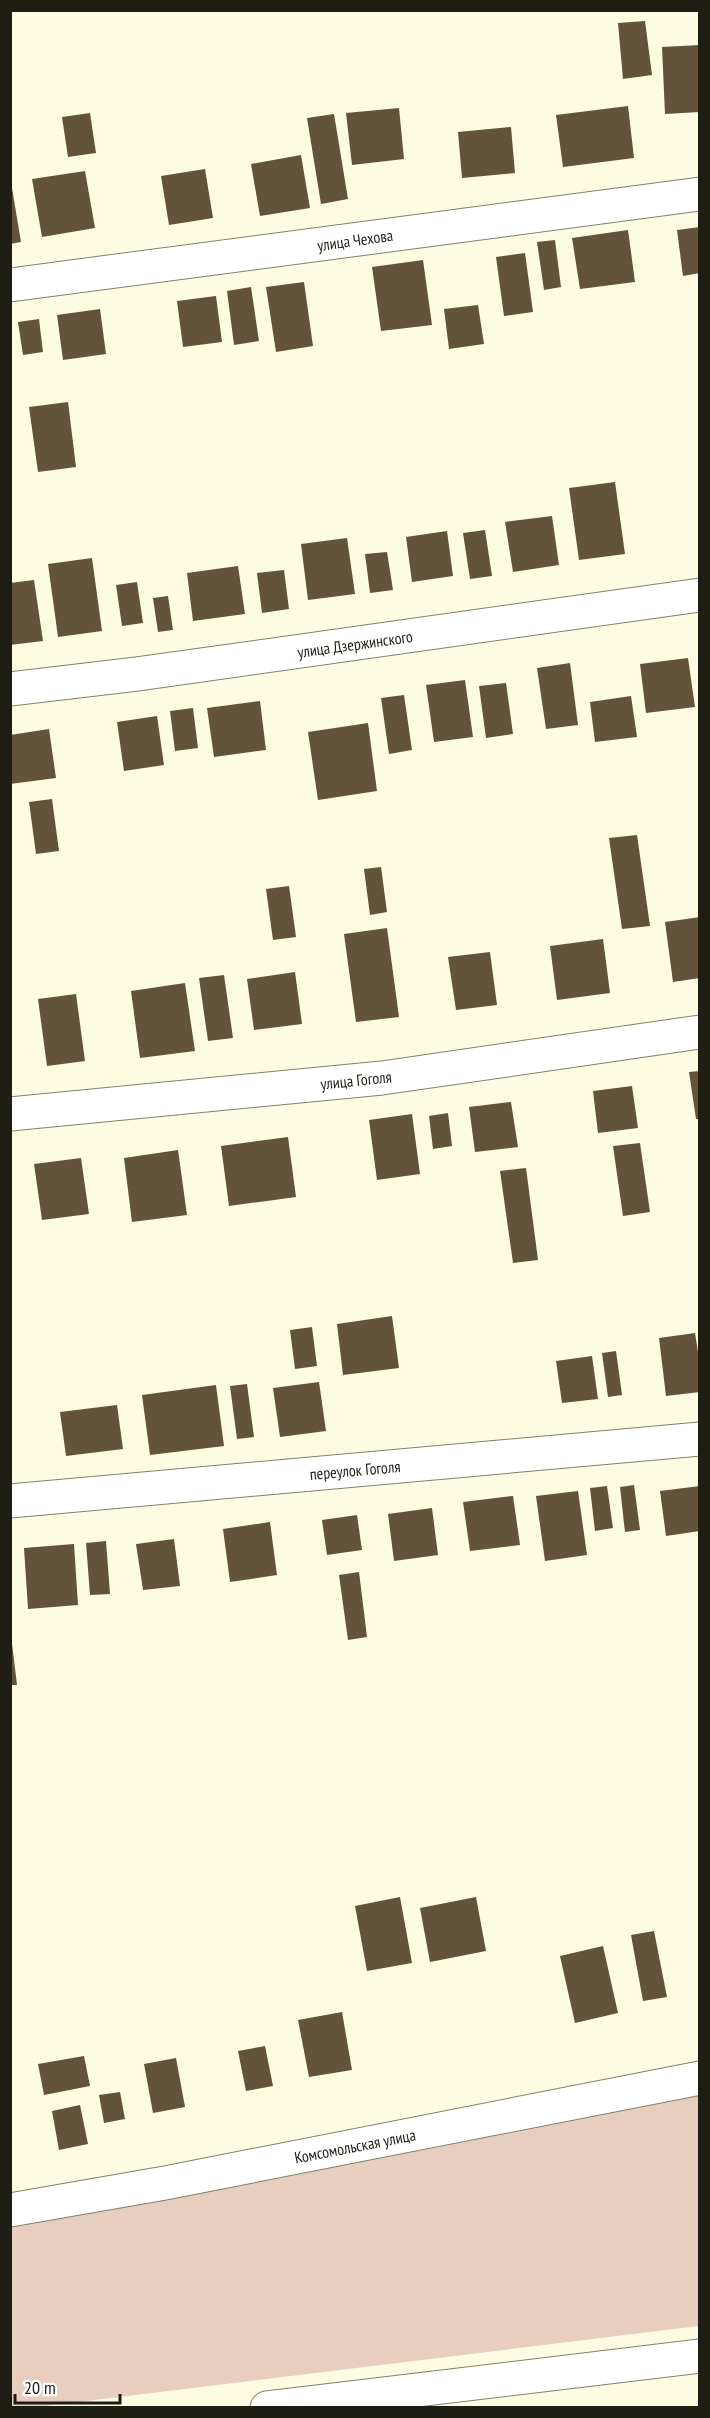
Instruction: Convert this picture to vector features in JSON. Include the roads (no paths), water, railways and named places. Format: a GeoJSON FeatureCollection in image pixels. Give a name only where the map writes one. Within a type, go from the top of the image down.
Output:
{"type":"FeatureCollection","features":[{"type":"Feature","properties":{"kind":"street","name":"улица Чехова"},"geometry":{"type":"LineString","coordinates":[[10,285],[699,194]]}},
{"type":"Feature","properties":{"kind":"street","name":"улица Дзержинского"},"geometry":{"type":"LineString","coordinates":[[10,689],[137,674],[699,595]]}},
{"type":"Feature","properties":{"kind":"street","name":"улица Гоголя"},"geometry":{"type":"LineString","coordinates":[[10,1114],[382,1078],[699,1032]]}},
{"type":"Feature","properties":{"kind":"street","name":"переулок Гоголя"},"geometry":{"type":"LineString","coordinates":[[10,1501],[699,1439]]}},
{"type":"Feature","properties":{"kind":"street","name":"Комсомольская улица"},"geometry":{"type":"LineString","coordinates":[[10,2210],[165,2183],[699,2078]]}},
{"type":"Feature","properties":{"kind":"street"},"geometry":{"type":"LineString","coordinates":[[267,2408],[699,2356]]}}]}
